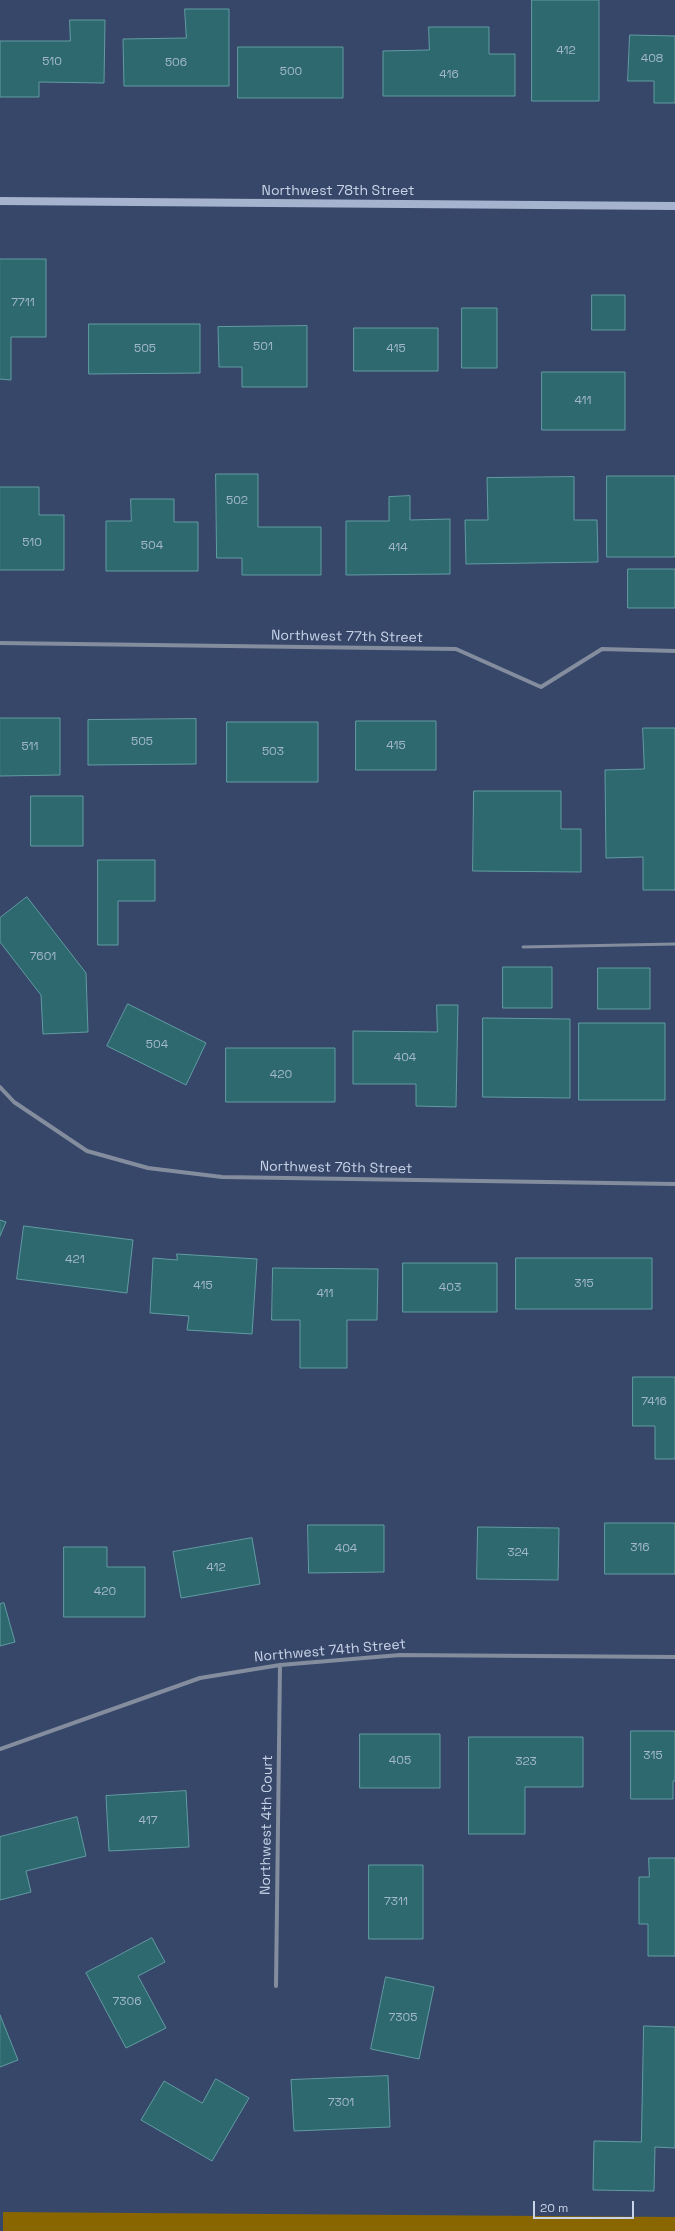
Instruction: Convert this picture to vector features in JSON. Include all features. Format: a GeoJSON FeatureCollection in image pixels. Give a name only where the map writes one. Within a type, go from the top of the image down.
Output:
{"type":"FeatureCollection","features":[{"type":"Feature","properties":{"kind":"main road","name":"Northwest 78th Street"},"geometry":{"type":"LineString","coordinates":[[0,201],[675,206]]}},
{"type":"Feature","properties":{"kind":"street","name":"Northwest 77th Street"},"geometry":{"type":"LineString","coordinates":[[0,643],[456,649],[541,687],[602,649],[675,652]]}},
{"type":"Feature","properties":{"kind":"street","name":"Northwest 76th Street"},"geometry":{"type":"LineString","coordinates":[[0,1087],[14,1102],[87,1151],[148,1168],[222,1177],[675,1184]]}},
{"type":"Feature","properties":{"kind":"street","name":"Northwest 74th Street"},"geometry":{"type":"LineString","coordinates":[[0,1749],[200,1678],[280,1665],[400,1655],[675,1657]]}},
{"type":"Feature","properties":{"kind":"street","name":"Northwest 4th Court"},"geometry":{"type":"LineString","coordinates":[[276,1986],[280,1665]]}},
{"type":"Feature","properties":{"kind":"lane"},"geometry":{"type":"LineString","coordinates":[[523,947],[675,944]]}},
{"type":"Feature","properties":{"kind":"shaded area"},"geometry":{"type":"Polygon","coordinates":[[[3,2212],[675,2217],[675,2231],[3,2231],[3,2212]]]}},
{"type":"Feature","properties":{"kind":"building"},"geometry":{"type":"Polygon","coordinates":[[[532,0],[599,0],[599,101],[532,101],[532,0]]]}},
{"type":"Feature","properties":{"kind":"building"},"geometry":{"type":"Polygon","coordinates":[[[185,9],[229,9],[229,86],[124,86],[123,39],[186,38],[185,9]]]}},
{"type":"Feature","properties":{"kind":"building"},"geometry":{"type":"Polygon","coordinates":[[[70,20],[105,20],[104,83],[39,82],[39,97],[0,97],[0,41],[70,41],[70,20]]]}},
{"type":"Feature","properties":{"kind":"building"},"geometry":{"type":"Polygon","coordinates":[[[429,27],[489,27],[489,54],[515,54],[515,96],[383,96],[383,51],[429,50],[429,27]]]}},
{"type":"Feature","properties":{"kind":"building"},"geometry":{"type":"Polygon","coordinates":[[[630,35],[675,36],[675,103],[654,103],[654,81],[628,81],[630,35]]]}},
{"type":"Feature","properties":{"kind":"building"},"geometry":{"type":"Polygon","coordinates":[[[238,47],[343,47],[343,98],[238,98],[238,47]]]}},
{"type":"Feature","properties":{"kind":"building"},"geometry":{"type":"Polygon","coordinates":[[[0,259],[46,259],[46,337],[11,337],[11,380],[0,379],[0,259]]]}},
{"type":"Feature","properties":{"kind":"building"},"geometry":{"type":"Polygon","coordinates":[[[592,295],[625,295],[625,330],[592,330],[592,295]]]}},
{"type":"Feature","properties":{"kind":"building"},"geometry":{"type":"Polygon","coordinates":[[[462,308],[497,308],[497,368],[462,368],[462,308]]]}},
{"type":"Feature","properties":{"kind":"building"},"geometry":{"type":"Polygon","coordinates":[[[89,324],[200,324],[200,373],[89,374],[89,324]]]}},
{"type":"Feature","properties":{"kind":"building"},"geometry":{"type":"Polygon","coordinates":[[[307,326],[307,387],[242,387],[242,367],[219,367],[218,327],[307,326]]]}},
{"type":"Feature","properties":{"kind":"building"},"geometry":{"type":"Polygon","coordinates":[[[354,328],[438,328],[438,371],[354,371],[354,328]]]}},
{"type":"Feature","properties":{"kind":"building"},"geometry":{"type":"Polygon","coordinates":[[[542,372],[625,372],[625,430],[542,430],[542,372]]]}},
{"type":"Feature","properties":{"kind":"building"},"geometry":{"type":"Polygon","coordinates":[[[216,474],[258,474],[258,527],[321,527],[321,575],[242,575],[242,558],[217,558],[216,474]]]}},
{"type":"Feature","properties":{"kind":"building"},"geometry":{"type":"Polygon","coordinates":[[[607,476],[675,476],[675,557],[607,557],[607,476]]]}},
{"type":"Feature","properties":{"kind":"building"},"geometry":{"type":"Polygon","coordinates":[[[574,477],[574,520],[597,520],[598,562],[466,564],[465,520],[488,520],[487,478],[574,477]]]}},
{"type":"Feature","properties":{"kind":"building"},"geometry":{"type":"Polygon","coordinates":[[[0,487],[39,487],[39,515],[64,515],[64,570],[0,570],[0,487]]]}},
{"type":"Feature","properties":{"kind":"building"},"geometry":{"type":"Polygon","coordinates":[[[410,496],[410,520],[450,519],[450,574],[346,575],[346,521],[389,521],[389,497],[410,496]]]}},
{"type":"Feature","properties":{"kind":"building"},"geometry":{"type":"Polygon","coordinates":[[[131,499],[174,499],[174,522],[198,522],[198,571],[106,571],[106,521],[131,521],[131,499]]]}},
{"type":"Feature","properties":{"kind":"building"},"geometry":{"type":"Polygon","coordinates":[[[628,569],[675,569],[675,608],[628,608],[628,569]]]}},
{"type":"Feature","properties":{"kind":"building"},"geometry":{"type":"Polygon","coordinates":[[[0,718],[60,718],[60,775],[0,776],[0,718]]]}},
{"type":"Feature","properties":{"kind":"building"},"geometry":{"type":"Polygon","coordinates":[[[196,719],[196,764],[88,765],[88,720],[196,719]]]}},
{"type":"Feature","properties":{"kind":"building"},"geometry":{"type":"Polygon","coordinates":[[[356,721],[436,721],[436,770],[356,770],[356,721]]]}},
{"type":"Feature","properties":{"kind":"building"},"geometry":{"type":"Polygon","coordinates":[[[227,722],[318,722],[318,782],[227,782],[227,722]]]}},
{"type":"Feature","properties":{"kind":"building"},"geometry":{"type":"Polygon","coordinates":[[[643,728],[675,728],[675,890],[643,890],[643,857],[606,858],[605,770],[644,769],[643,728]]]}},
{"type":"Feature","properties":{"kind":"building"},"geometry":{"type":"Polygon","coordinates":[[[474,791],[561,791],[561,829],[581,829],[581,872],[473,871],[474,791]]]}},
{"type":"Feature","properties":{"kind":"building"},"geometry":{"type":"Polygon","coordinates":[[[31,796],[83,796],[83,846],[31,846],[31,796]]]}},
{"type":"Feature","properties":{"kind":"building"},"geometry":{"type":"Polygon","coordinates":[[[98,860],[155,860],[155,901],[118,901],[118,945],[98,945],[98,860]]]}},
{"type":"Feature","properties":{"kind":"building"},"geometry":{"type":"Polygon","coordinates":[[[27,897],[86,973],[88,1032],[43,1034],[41,995],[0,942],[0,918],[27,897]]]}},
{"type":"Feature","properties":{"kind":"building"},"geometry":{"type":"Polygon","coordinates":[[[503,967],[552,967],[552,1008],[503,1008],[503,967]]]}},
{"type":"Feature","properties":{"kind":"building"},"geometry":{"type":"Polygon","coordinates":[[[598,968],[650,968],[650,1009],[598,1009],[598,968]]]}},
{"type":"Feature","properties":{"kind":"building"},"geometry":{"type":"Polygon","coordinates":[[[128,1004],[206,1043],[186,1085],[107,1046],[128,1004]]]}},
{"type":"Feature","properties":{"kind":"building"},"geometry":{"type":"Polygon","coordinates":[[[437,1005],[458,1005],[456,1107],[416,1106],[416,1084],[353,1084],[353,1031],[437,1032],[437,1005]]]}},
{"type":"Feature","properties":{"kind":"building"},"geometry":{"type":"Polygon","coordinates":[[[483,1018],[570,1019],[570,1098],[483,1097],[483,1018]]]}},
{"type":"Feature","properties":{"kind":"building"},"geometry":{"type":"Polygon","coordinates":[[[579,1023],[665,1023],[665,1100],[579,1100],[579,1023]]]}},
{"type":"Feature","properties":{"kind":"building"},"geometry":{"type":"Polygon","coordinates":[[[226,1048],[335,1048],[335,1102],[226,1102],[226,1048]]]}},
{"type":"Feature","properties":{"kind":"building"},"geometry":{"type":"Polygon","coordinates":[[[0,1220],[6,1222],[0,1236],[0,1220]]]}},
{"type":"Feature","properties":{"kind":"building"},"geometry":{"type":"Polygon","coordinates":[[[24,1226],[133,1240],[127,1293],[17,1279],[24,1226]]]}},
{"type":"Feature","properties":{"kind":"building"},"geometry":{"type":"Polygon","coordinates":[[[177,1254],[257,1259],[252,1334],[187,1330],[189,1316],[150,1313],[153,1258],[177,1260],[177,1254]]]}},
{"type":"Feature","properties":{"kind":"building"},"geometry":{"type":"Polygon","coordinates":[[[516,1258],[652,1258],[652,1309],[516,1309],[516,1258]]]}},
{"type":"Feature","properties":{"kind":"building"},"geometry":{"type":"Polygon","coordinates":[[[403,1263],[497,1263],[497,1312],[403,1312],[403,1263]]]}},
{"type":"Feature","properties":{"kind":"building"},"geometry":{"type":"Polygon","coordinates":[[[273,1268],[378,1269],[377,1320],[347,1320],[347,1368],[300,1368],[300,1320],[272,1320],[273,1268]]]}},
{"type":"Feature","properties":{"kind":"building"},"geometry":{"type":"Polygon","coordinates":[[[633,1377],[675,1377],[675,1459],[655,1459],[655,1426],[633,1426],[633,1377]]]}},
{"type":"Feature","properties":{"kind":"building"},"geometry":{"type":"Polygon","coordinates":[[[605,1523],[675,1523],[675,1574],[605,1574],[605,1523]]]}},
{"type":"Feature","properties":{"kind":"building"},"geometry":{"type":"Polygon","coordinates":[[[308,1525],[384,1525],[384,1572],[309,1573],[308,1525]]]}},
{"type":"Feature","properties":{"kind":"building"},"geometry":{"type":"Polygon","coordinates":[[[478,1527],[559,1528],[558,1580],[477,1579],[478,1527]]]}},
{"type":"Feature","properties":{"kind":"building"},"geometry":{"type":"Polygon","coordinates":[[[252,1538],[260,1584],[181,1598],[173,1552],[252,1538]]]}},
{"type":"Feature","properties":{"kind":"building"},"geometry":{"type":"Polygon","coordinates":[[[64,1547],[107,1547],[107,1567],[145,1567],[145,1617],[64,1617],[64,1547]]]}},
{"type":"Feature","properties":{"kind":"building"},"geometry":{"type":"Polygon","coordinates":[[[4,1603],[15,1642],[0,1646],[0,1604],[4,1603]]]}},
{"type":"Feature","properties":{"kind":"building"},"geometry":{"type":"Polygon","coordinates":[[[631,1731],[675,1731],[675,1781],[673,1781],[673,1799],[631,1799],[631,1731]]]}},
{"type":"Feature","properties":{"kind":"building"},"geometry":{"type":"Polygon","coordinates":[[[360,1734],[440,1734],[440,1788],[360,1788],[360,1734]]]}},
{"type":"Feature","properties":{"kind":"building"},"geometry":{"type":"Polygon","coordinates":[[[469,1737],[583,1737],[583,1787],[525,1787],[525,1834],[469,1834],[469,1737]]]}},
{"type":"Feature","properties":{"kind":"building"},"geometry":{"type":"Polygon","coordinates":[[[186,1791],[189,1847],[109,1851],[106,1796],[186,1791]]]}},
{"type":"Feature","properties":{"kind":"building"},"geometry":{"type":"Polygon","coordinates":[[[77,1817],[86,1856],[26,1871],[31,1892],[0,1900],[0,1837],[77,1817]]]}},
{"type":"Feature","properties":{"kind":"building"},"geometry":{"type":"Polygon","coordinates":[[[649,1858],[675,1858],[675,1956],[648,1956],[648,1924],[639,1924],[639,1877],[649,1877],[649,1858]]]}},
{"type":"Feature","properties":{"kind":"building"},"geometry":{"type":"Polygon","coordinates":[[[369,1865],[423,1865],[423,1939],[369,1939],[369,1865]]]}},
{"type":"Feature","properties":{"kind":"building"},"geometry":{"type":"Polygon","coordinates":[[[152,1938],[165,1962],[138,1976],[166,2028],[126,2048],[86,1973],[152,1938]]]}},
{"type":"Feature","properties":{"kind":"building"},"geometry":{"type":"Polygon","coordinates":[[[386,1977],[434,1987],[419,2059],[371,2049],[386,1977]]]}},
{"type":"Feature","properties":{"kind":"building"},"geometry":{"type":"Polygon","coordinates":[[[0,2015],[18,2060],[0,2067],[0,2015]]]}},
{"type":"Feature","properties":{"kind":"building"},"geometry":{"type":"Polygon","coordinates":[[[644,2026],[675,2027],[675,2148],[655,2147],[654,2191],[593,2190],[594,2141],[641,2142],[644,2026]]]}},
{"type":"Feature","properties":{"kind":"building"},"geometry":{"type":"Polygon","coordinates":[[[388,2076],[390,2127],[294,2131],[291,2080],[388,2076]]]}},
{"type":"Feature","properties":{"kind":"building"},"geometry":{"type":"Polygon","coordinates":[[[216,2079],[249,2098],[212,2161],[141,2120],[164,2081],[202,2103],[216,2079]]]}}]}
